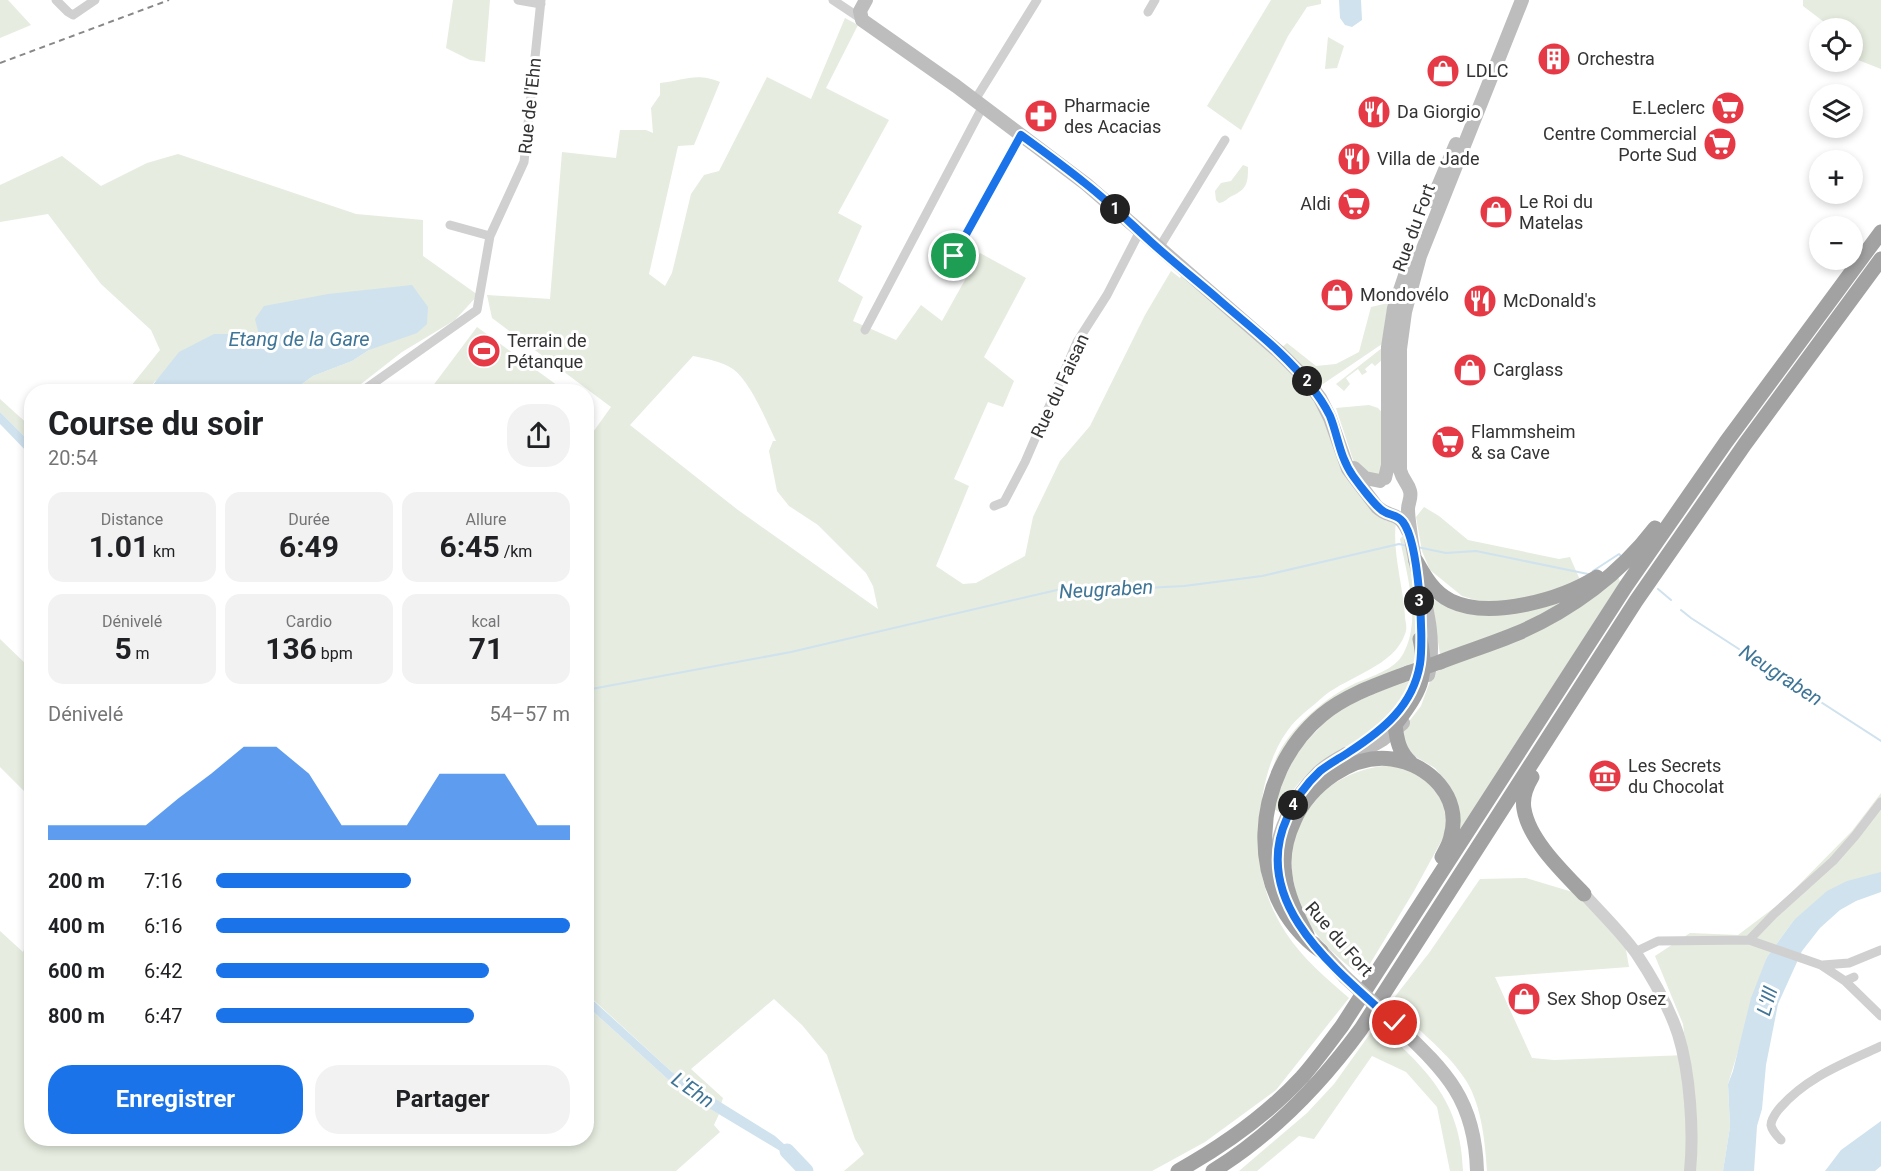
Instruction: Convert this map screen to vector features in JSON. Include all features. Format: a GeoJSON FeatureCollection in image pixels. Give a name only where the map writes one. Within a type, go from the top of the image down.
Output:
{"type":"FeatureCollection","features":[{"type":"Feature","properties":{"kind":"highway"},"geometry":{"type":"LineString","coordinates":[[1178,1171],[1207,1154],[1272,1106],[1302,1077],[1342,1026],[1626,586],[1726,442],[1881,232]]}},
{"type":"Feature","properties":{"kind":"highway"},"geometry":{"type":"LineString","coordinates":[[1213,1171],[1257,1140],[1295,1108],[1318,1084],[1354,1039],[1636,601],[1738,453],[1881,259]]}},
{"type":"Feature","properties":{"kind":"highway"},"geometry":{"type":"LineString","coordinates":[[1321,951],[1296,930],[1273,891],[1264,854],[1270,794],[1287,756],[1308,728],[1323,714],[1361,692],[1515,634],[1537,624],[1580,598],[1628,559],[1658,524],[1709,453],[1726,442]]}},
{"type":"Feature","properties":{"kind":"highway"},"geometry":{"type":"LineString","coordinates":[[1415,557],[1430,585],[1451,601],[1496,609],[1521,606],[1559,594],[1592,580],[1617,563],[1628,559]]}},
{"type":"Feature","properties":{"kind":"highway"},"geometry":{"type":"LineString","coordinates":[[1420,639],[1425,660],[1420,685],[1409,707],[1395,725],[1395,730],[1397,744],[1402,755],[1435,778],[1448,797],[1453,811],[1451,836],[1442,858],[1443,870]]}},
{"type":"Feature","properties":{"kind":"highway"},"geometry":{"type":"LineString","coordinates":[[1540,749],[1538,767],[1524,794],[1523,808],[1545,851],[1584,894]]}},
{"type":"Feature","properties":{"kind":"highway"},"geometry":{"type":"LineString","coordinates":[[1307,935],[1292,901],[1285,876],[1284,853],[1288,833],[1298,812],[1307,798],[1325,780],[1347,767],[1365,761],[1390,758],[1411,763]]}},
{"type":"Feature","properties":{"kind":"highway"},"geometry":{"type":"LineString","coordinates":[[1230,1171],[1247,1157],[1257,1140]]}},
{"type":"Feature","properties":{"kind":"main road"},"geometry":{"type":"LineString","coordinates":[[866,0],[860,11],[860,18],[979,103],[1086,184],[1279,352],[1314,379],[1329,399],[1355,470],[1365,478],[1397,477],[1402,480]]}},
{"type":"Feature","properties":{"kind":"main road","name":"Rue du Fort"},"geometry":{"type":"LineString","coordinates":[[1375,502],[1374,490],[1383,479],[1388,465],[1388,347],[1394,308],[1447,162],[1454,150],[1515,0]]}},
{"type":"Feature","properties":{"kind":"main road","name":"Rue du Fort"},"geometry":{"type":"LineString","coordinates":[[1294,802],[1322,776],[1382,740],[1402,725],[1417,705],[1426,683],[1431,662],[1431,643],[1411,536],[1407,506],[1411,495],[1402,480],[1400,470],[1400,349],[1405,312],[1420,256],[1522,0]]}},
{"type":"Feature","properties":{"kind":"main road"},"geometry":{"type":"LineString","coordinates":[[1279,352],[1309,384],[1325,407],[1348,469],[1382,511],[1402,520],[1411,536]]}},
{"type":"Feature","properties":{"kind":"main road"},"geometry":{"type":"LineString","coordinates":[[1393,514],[1404,510],[1407,506]]}},
{"type":"Feature","properties":{"kind":"main road","name":"Rue du Fort"},"geometry":{"type":"LineString","coordinates":[[1415,557],[1420,661],[1411,696],[1400,711],[1372,736],[1319,772],[1294,802],[1277,848],[1278,879],[1288,906],[1307,935],[1345,977],[1440,1068],[1460,1094],[1474,1136],[1477,1171]]}},
{"type":"Feature","properties":{"kind":"street"},"geometry":{"type":"LineString","coordinates":[[56,0],[70,14],[75,14],[95,0]]}},
{"type":"Feature","properties":{"kind":"street","name":"Rue de l'Ehn"},"geometry":{"type":"LineString","coordinates":[[372,384],[476,312],[490,236],[524,162],[541,2],[518,0]]}},
{"type":"Feature","properties":{"kind":"street"},"geometry":{"type":"LineString","coordinates":[[833,0],[860,18]]}},
{"type":"Feature","properties":{"kind":"street"},"geometry":{"type":"LineString","coordinates":[[865,330],[979,103],[1037,0]]}},
{"type":"Feature","properties":{"kind":"street"},"geometry":{"type":"LineString","coordinates":[[1148,12],[1155,0]]}},
{"type":"Feature","properties":{"kind":"street"},"geometry":{"type":"LineString","coordinates":[[954,256],[1021,135]]}},
{"type":"Feature","properties":{"kind":"street"},"geometry":{"type":"LineString","coordinates":[[1159,248],[1225,140]]}},
{"type":"Feature","properties":{"kind":"street"},"geometry":{"type":"LineString","coordinates":[[450,225],[490,236]]}},
{"type":"Feature","properties":{"kind":"street","name":"Rue du Faisan"},"geometry":{"type":"LineString","coordinates":[[994,506],[1004,502],[1025,462],[1077,342],[1107,295],[1140,231]]}},
{"type":"Feature","properties":{"kind":"street"},"geometry":{"type":"LineString","coordinates":[[1749,940],[1774,914],[1833,861],[1856,836],[1881,802]]}},
{"type":"Feature","properties":{"kind":"street"},"geometry":{"type":"LineString","coordinates":[[1584,894],[1635,952],[1660,995],[1678,1034],[1687,1078],[1692,1148],[1690,1171]]}},
{"type":"Feature","properties":{"kind":"street"},"geometry":{"type":"LineString","coordinates":[[1635,952],[1658,940],[1749,940],[1766,948],[1847,972],[1860,995],[1881,1016]]}},
{"type":"Feature","properties":{"kind":"street"},"geometry":{"type":"LineString","coordinates":[[1847,972],[1868,956],[1881,950]]}},
{"type":"Feature","properties":{"kind":"street"},"geometry":{"type":"LineString","coordinates":[[1781,1140],[1771,1125],[1775,1115],[1788,1099],[1817,1077],[1881,1046]]}},
{"type":"Feature","properties":{"kind":"shaded area"},"geometry":{"type":"Polygon","coordinates":[[[0,0],[8,0],[31,25],[0,38],[0,0]]]}},
{"type":"Feature","properties":{"kind":"shaded area"},"geometry":{"type":"Polygon","coordinates":[[[453,0],[490,0],[485,62],[470,60],[446,48],[453,0]]]}},
{"type":"Feature","properties":{"kind":"shaded area"},"geometry":{"type":"Polygon","coordinates":[[[1271,0],[1321,0],[1321,4],[1307,7],[1288,36],[1241,130],[1207,106],[1271,0]]]}},
{"type":"Feature","properties":{"kind":"shaded area"},"geometry":{"type":"Polygon","coordinates":[[[1803,0],[1881,0],[1881,69],[1863,62],[1863,18],[1819,18],[1803,6],[1803,0]]]}},
{"type":"Feature","properties":{"kind":"shaded area"},"geometry":{"type":"Polygon","coordinates":[[[845,18],[858,25],[826,88],[889,120],[838,213],[862,226],[838,281],[863,297],[853,321],[896,340],[921,305],[942,321],[980,253],[1026,278],[984,357],[1014,381],[1003,407],[988,402],[954,479],[969,486],[936,566],[963,584],[976,583],[1025,556],[1033,517],[1060,461],[1090,426],[1145,315],[1171,271],[1180,278],[1182,274],[1258,339],[1310,390],[1381,517],[1386,521],[1396,521],[1395,545],[1404,604],[1405,634],[1391,654],[1370,670],[1324,696],[1292,725],[1283,737],[1272,760],[1260,812],[1260,865],[1269,900],[1276,916],[1286,933],[1315,968],[1349,998],[1276,1090],[1205,1142],[1152,1171],[844,1171],[864,1154],[855,1139],[827,1055],[802,1025],[774,999],[691,1069],[723,1098],[721,1104],[672,1072],[594,1000],[594,431],[611,407],[594,394],[594,384],[580,384],[492,318],[487,295],[550,299],[562,152],[616,158],[620,130],[646,130],[653,133],[651,108],[660,95],[660,83],[696,77],[711,79],[720,82],[694,145],[678,146],[649,274],[665,286],[672,273],[691,194],[704,175],[719,171],[767,77],[811,99],[845,18]],[[693,356],[630,425],[738,510],[878,609],[873,586],[866,573],[818,525],[789,506],[777,491],[769,451],[773,441],[776,441],[758,402],[746,383],[733,369],[693,356]]]}},
{"type":"Feature","properties":{"kind":"shaded area"},"geometry":{"type":"Polygon","coordinates":[[[1328,37],[1344,46],[1337,68],[1325,69],[1328,37]]]}},
{"type":"Feature","properties":{"kind":"shaded area"},"geometry":{"type":"Polygon","coordinates":[[[178,154],[356,214],[423,220],[423,256],[478,295],[455,320],[402,352],[361,384],[302,384],[313,376],[352,361],[369,350],[260,339],[253,348],[241,348],[155,381],[153,384],[133,384],[160,350],[151,330],[101,284],[48,214],[0,222],[0,185],[62,156],[101,186],[147,163],[178,154]]]}},
{"type":"Feature","properties":{"kind":"shaded area"},"geometry":{"type":"Polygon","coordinates":[[[1243,165],[1248,167],[1246,185],[1241,191],[1219,203],[1216,200],[1215,191],[1221,183],[1231,181],[1243,165]]]}},
{"type":"Feature","properties":{"kind":"shaded area"},"geometry":{"type":"Polygon","coordinates":[[[1388,303],[1382,344],[1323,384],[1281,348],[1287,343],[1316,366],[1336,364],[1359,352],[1371,307],[1388,303]]]}},
{"type":"Feature","properties":{"kind":"shaded area","name":"Terrain de Pétanque"},"geometry":{"type":"Polygon","coordinates":[[[477,327],[555,384],[434,384],[477,327]]]}},
{"type":"Feature","properties":{"kind":"shaded area"},"geometry":{"type":"Polygon","coordinates":[[[1382,348],[1382,360],[1375,366],[1372,363],[1365,369],[1367,372],[1362,375],[1358,369],[1346,378],[1350,384],[1344,391],[1336,384],[1382,348]]]}},
{"type":"Feature","properties":{"kind":"shaded area"},"geometry":{"type":"Polygon","coordinates":[[[0,399],[24,421],[24,436],[0,412],[0,399]]]}},
{"type":"Feature","properties":{"kind":"shaded area"},"geometry":{"type":"Polygon","coordinates":[[[1369,405],[1378,408],[1385,416],[1382,472],[1378,476],[1355,466],[1336,408],[1369,405]]]}},
{"type":"Feature","properties":{"kind":"shaded area"},"geometry":{"type":"Polygon","coordinates":[[[1424,507],[1439,516],[1468,540],[1559,559],[1570,557],[1580,580],[1546,594],[1500,602],[1482,602],[1462,596],[1430,570],[1422,551],[1416,517],[1424,507]]]}},
{"type":"Feature","properties":{"kind":"shaded area"},"geometry":{"type":"Polygon","coordinates":[[[1404,535],[1413,583],[1416,618],[1416,650],[1413,665],[1363,686],[1272,772],[1282,746],[1314,711],[1338,693],[1394,665],[1403,654],[1410,638],[1412,620],[1409,585],[1400,539],[1404,535]]]}},
{"type":"Feature","properties":{"kind":"shaded area"},"geometry":{"type":"Polygon","coordinates":[[[1618,576],[1620,582],[1457,836],[1446,782],[1435,768],[1409,753],[1403,741],[1404,728],[1421,706],[1433,673],[1480,653],[1618,576]]]}},
{"type":"Feature","properties":{"kind":"shaded area"},"geometry":{"type":"Polygon","coordinates":[[[1431,598],[1444,605],[1563,598],[1565,602],[1532,622],[1440,654],[1431,598]]]}},
{"type":"Feature","properties":{"kind":"shaded area"},"geometry":{"type":"Polygon","coordinates":[[[0,639],[24,662],[24,791],[0,767],[0,639]]]}},
{"type":"Feature","properties":{"kind":"shaded area"},"geometry":{"type":"Polygon","coordinates":[[[1411,678],[1406,695],[1385,721],[1313,769],[1294,789],[1279,812],[1272,808],[1275,795],[1300,748],[1337,710],[1411,678]]]}},
{"type":"Feature","properties":{"kind":"shaded area"},"geometry":{"type":"Polygon","coordinates":[[[1404,766],[1420,774],[1442,798],[1447,824],[1443,838],[1414,891],[1362,977],[1324,943],[1303,914],[1298,901],[1291,862],[1293,842],[1299,824],[1309,807],[1337,782],[1376,767],[1404,766]]]}},
{"type":"Feature","properties":{"kind":"shaded area"},"geometry":{"type":"Polygon","coordinates":[[[1881,793],[1881,873],[1794,920],[1767,957],[1728,1084],[1730,1127],[1723,1171],[1487,1171],[1479,1114],[1467,1082],[1441,1051],[1390,1003],[1429,953],[1480,879],[1526,878],[1589,897],[1624,938],[1629,967],[1495,977],[1532,1058],[1554,1060],[1687,1055],[1683,1024],[1655,956],[1690,933],[1738,935],[1783,901],[1852,831],[1881,793]]]}},
{"type":"Feature","properties":{"kind":"shaded area"},"geometry":{"type":"Polygon","coordinates":[[[0,931],[23,952],[24,949],[24,1146],[594,1146],[594,1012],[682,1092],[719,1114],[714,1125],[720,1132],[676,1171],[0,1171],[0,931]]]}},
{"type":"Feature","properties":{"kind":"shaded area"},"geometry":{"type":"Polygon","coordinates":[[[1377,1024],[1411,1056],[1438,1088],[1448,1105],[1456,1124],[1461,1146],[1463,1171],[1450,1171],[1437,1107],[1406,1072],[1372,1056],[1314,1139],[1299,1136],[1257,1171],[1239,1171],[1307,1113],[1334,1084],[1377,1024]]]}},
{"type":"Feature","properties":{"kind":"water"},"geometry":{"type":"Polygon","coordinates":[[[1339,0],[1361,0],[1362,20],[1352,27],[1345,25],[1340,18],[1339,0]]]}},
{"type":"Feature","properties":{"kind":"water","name":"Etang de la Gare"},"geometry":{"type":"Polygon","coordinates":[[[412,285],[428,307],[427,324],[417,333],[369,350],[352,361],[313,376],[302,384],[154,384],[179,352],[214,334],[237,334],[241,348],[253,348],[260,339],[255,319],[264,306],[328,294],[412,285]]]}},
{"type":"Feature","properties":{"kind":"water"},"geometry":{"type":"Polygon","coordinates":[[[0,412],[24,436],[24,449],[0,424],[0,412]]]}},
{"type":"Feature","properties":{"kind":"water","name":"L'Ill"},"geometry":{"type":"Polygon","coordinates":[[[1881,872],[1881,892],[1856,901],[1840,910],[1820,928],[1802,951],[1778,1004],[1766,1065],[1762,1109],[1757,1126],[1754,1171],[1723,1171],[1730,1127],[1728,1084],[1751,998],[1767,957],[1794,920],[1827,891],[1847,881],[1881,872]]]}},
{"type":"Feature","properties":{"kind":"water"},"geometry":{"type":"Polygon","coordinates":[[[594,1001],[672,1072],[775,1136],[804,1162],[798,1166],[782,1152],[682,1092],[594,1012],[594,1001]]]}},
{"type":"Feature","properties":{"kind":"water"},"geometry":{"type":"Polygon","coordinates":[[[1881,1121],[1881,1166],[1875,1171],[1825,1171],[1841,1150],[1881,1121]]]}},
{"type":"Feature","properties":{"kind":"waterway","name":"Neugraben"},"geometry":{"type":"LineString","coordinates":[[594,689],[791,652],[1057,590],[1184,586],[1262,576],[1399,544],[1408,546]]}},
{"type":"Feature","properties":{"kind":"waterway","name":"Neugraben"},"geometry":{"type":"LineString","coordinates":[[1417,547],[1446,553],[1476,551],[1588,574]]}},
{"type":"Feature","properties":{"kind":"waterway","name":"Neugraben"},"geometry":{"type":"LineString","coordinates":[[1593,571],[1619,554],[1622,557]]}},
{"type":"Feature","properties":{"kind":"waterway"},"geometry":{"type":"LineString","coordinates":[[1658,589],[1671,600]]}},
{"type":"Feature","properties":{"kind":"waterway","name":"Neugraben"},"geometry":{"type":"LineString","coordinates":[[1681,610],[1881,741]]}},
{"type":"Feature","properties":{"kind":"waterway","name":"L'Ehn"},"geometry":{"type":"LineString","coordinates":[[787,1151],[806,1171]]}},
{"type":"Feature","properties":{"kind":"railway"},"geometry":{"type":"LineString","coordinates":[[0,63],[169,0]]}},
{"type":"Feature","properties":{"kind":"place","name":"Orchestra"},"geometry":{"type":"Point","coordinates":[1554,59]}},
{"type":"Feature","properties":{"kind":"place","name":"LDLC"},"geometry":{"type":"Point","coordinates":[1443,71]}},
{"type":"Feature","properties":{"kind":"place","name":"E.Leclerc"},"geometry":{"type":"Point","coordinates":[1728,108]}},
{"type":"Feature","properties":{"kind":"place","name":"Da Giorgio"},"geometry":{"type":"Point","coordinates":[1374,112]}},
{"type":"Feature","properties":{"kind":"place","name":"Pharmacie des Acacias"},"geometry":{"type":"Point","coordinates":[1041,116]}},
{"type":"Feature","properties":{"kind":"place","name":"Centre Commercial Porte Sud"},"geometry":{"type":"Point","coordinates":[1720,144]}},
{"type":"Feature","properties":{"kind":"place","name":"Villa de Jade"},"geometry":{"type":"Point","coordinates":[1354,159]}},
{"type":"Feature","properties":{"kind":"place","name":"Aldi"},"geometry":{"type":"Point","coordinates":[1354,204]}},
{"type":"Feature","properties":{"kind":"place","name":"Le Roi du Matelas"},"geometry":{"type":"Point","coordinates":[1496,212]}},
{"type":"Feature","properties":{"kind":"place","name":"Mondovélo"},"geometry":{"type":"Point","coordinates":[1337,295]}},
{"type":"Feature","properties":{"kind":"place","name":"McDonald's"},"geometry":{"type":"Point","coordinates":[1480,301]}},
{"type":"Feature","properties":{"kind":"place","name":"Terrain de Pétanque"},"geometry":{"type":"Point","coordinates":[484,351]}},
{"type":"Feature","properties":{"kind":"place","name":"Carglass"},"geometry":{"type":"Point","coordinates":[1470,370]}},
{"type":"Feature","properties":{"kind":"place","name":"Flammsheim & sa Cave"},"geometry":{"type":"Point","coordinates":[1448,442]}},
{"type":"Feature","properties":{"kind":"place","name":"Les Secrets du Chocolat"},"geometry":{"type":"Point","coordinates":[1605,776]}},
{"type":"Feature","properties":{"kind":"place","name":"Sex Shop Osez"},"geometry":{"type":"Point","coordinates":[1524,999]}},
{"type":"Feature","properties":{"kind":"route"},"geometry":{"type":"LineString","coordinates":[[954,256],[1021,135],[1122,214],[1150,242],[1279,352],[1303,376],[1325,407],[1344,461],[1352,475],[1377,507],[1396,515],[1406,526],[1411,536],[1415,559],[1420,620],[1420,661],[1411,696],[1400,711],[1381,729],[1319,772],[1294,802],[1277,848],[1278,879],[1291,912],[1332,964],[1395,1023]]}}]}
